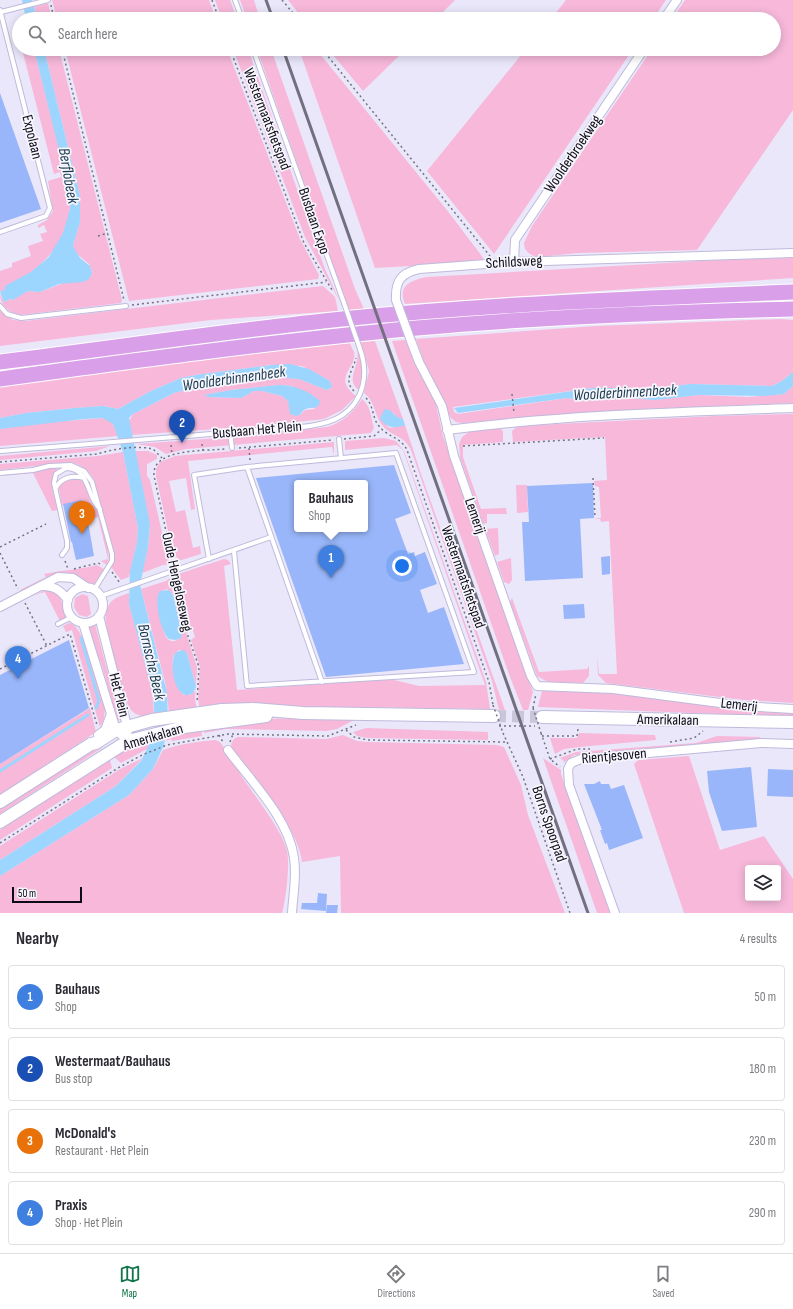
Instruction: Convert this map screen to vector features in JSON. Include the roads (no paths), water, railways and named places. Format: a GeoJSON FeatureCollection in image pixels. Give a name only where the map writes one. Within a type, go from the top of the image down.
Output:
{"type":"FeatureCollection","features":[{"type":"Feature","properties":{"kind":"highway"},"geometry":{"type":"LineString","coordinates":[[2,362],[140,342],[404,314],[620,299],[793,292]]}},
{"type":"Feature","properties":{"kind":"highway"},"geometry":{"type":"LineString","coordinates":[[0,379],[269,343],[419,328],[613,316],[793,309]]}},
{"type":"Feature","properties":{"kind":"main road","name":"Amerikalaan"},"geometry":{"type":"LineString","coordinates":[[0,802],[91,744],[96,743],[122,728],[172,716],[236,710],[303,713],[494,711]]}},
{"type":"Feature","properties":{"kind":"main road","name":"Amerikalaan"},"geometry":{"type":"LineString","coordinates":[[0,822],[128,741],[170,730],[229,720],[303,713]]}},
{"type":"Feature","properties":{"kind":"main road","name":"Amerikalaan"},"geometry":{"type":"LineString","coordinates":[[542,717],[793,722]]}},
{"type":"Feature","properties":{"kind":"street"},"geometry":{"type":"LineString","coordinates":[[668,12],[676,0]]}},
{"type":"Feature","properties":{"kind":"street","name":"Woolderbroekweg"},"geometry":{"type":"LineString","coordinates":[[514,262],[515,240],[639,56]]}},
{"type":"Feature","properties":{"kind":"street","name":"Schildsweg"},"geometry":{"type":"LineString","coordinates":[[446,430],[442,406],[438,395],[419,362],[396,300],[398,281],[408,272],[419,269],[492,263],[793,254]]}},
{"type":"Feature","properties":{"kind":"street"},"geometry":{"type":"LineString","coordinates":[[446,430],[508,422],[614,414],[793,408]]}},
{"type":"Feature","properties":{"kind":"street","name":"Lemerij"},"geometry":{"type":"LineString","coordinates":[[446,430],[523,654],[533,681],[537,686],[612,689],[743,706],[793,709]]}},
{"type":"Feature","properties":{"kind":"street"},"geometry":{"type":"LineString","coordinates":[[0,607],[42,586],[54,578],[65,577],[76,579],[91,589],[101,596],[103,608],[99,616],[93,621],[83,622],[72,617],[68,608],[68,600],[75,590],[91,589]]}},
{"type":"Feature","properties":{"kind":"street"},"geometry":{"type":"LineString","coordinates":[[42,586],[50,586],[58,589],[68,600]]}},
{"type":"Feature","properties":{"kind":"street","name":"Het Plein"},"geometry":{"type":"LineString","coordinates":[[99,616],[122,728]]}},
{"type":"Feature","properties":{"kind":"street","name":"Het Plein"},"geometry":{"type":"LineString","coordinates":[[83,622],[111,713],[122,728],[128,741]]}},
{"type":"Feature","properties":{"kind":"street","name":"Het Plein"},"geometry":{"type":"LineString","coordinates":[[91,744],[95,737],[105,730],[111,713]]}},
{"type":"Feature","properties":{"kind":"street","name":"Rientjesoven"},"geometry":{"type":"LineString","coordinates":[[615,913],[569,785],[568,769],[574,760],[761,743],[793,744]]}},
{"type":"Feature","properties":{"kind":"street"},"geometry":{"type":"LineString","coordinates":[[228,750],[272,810],[289,837],[295,869],[292,913]]}},
{"type":"Feature","properties":{"kind":"lane"},"geometry":{"type":"LineString","coordinates":[[0,11],[49,0]]}},
{"type":"Feature","properties":{"kind":"lane"},"geometry":{"type":"LineString","coordinates":[[236,0],[240,12]]}},
{"type":"Feature","properties":{"kind":"lane","name":"Expolaan"},"geometry":{"type":"LineString","coordinates":[[0,11],[50,208],[46,216],[0,232]]}},
{"type":"Feature","properties":{"kind":"lane","name":"Busbaan Expo"},"geometry":{"type":"LineString","coordinates":[[256,56],[360,349],[365,370],[360,394]]}},
{"type":"Feature","properties":{"kind":"lane"},"geometry":{"type":"LineString","coordinates":[[0,306],[8,314],[21,318],[126,306]]}},
{"type":"Feature","properties":{"kind":"lane","name":"Busbaan Het Plein"},"geometry":{"type":"LineString","coordinates":[[0,451],[230,432],[328,422],[346,412],[360,394]]}},
{"type":"Feature","properties":{"kind":"lane"},"geometry":{"type":"LineString","coordinates":[[230,432],[232,448]]}},
{"type":"Feature","properties":{"kind":"lane"},"geometry":{"type":"LineString","coordinates":[[339,439],[341,458]]}},
{"type":"Feature","properties":{"kind":"lane"},"geometry":{"type":"LineString","coordinates":[[209,559],[194,475],[247,467],[396,453],[474,672],[247,686],[234,550]]}},
{"type":"Feature","properties":{"kind":"lane"},"geometry":{"type":"LineString","coordinates":[[0,473],[33,470],[53,465],[71,465],[78,467],[90,477],[112,554],[112,561],[108,568],[91,589]]}},
{"type":"Feature","properties":{"kind":"lane"},"geometry":{"type":"LineString","coordinates":[[247,467],[322,682]]}},
{"type":"Feature","properties":{"kind":"lane"},"geometry":{"type":"LineString","coordinates":[[62,555],[67,548],[67,541],[54,477],[63,469],[74,469],[87,482],[94,503],[100,509]]}},
{"type":"Feature","properties":{"kind":"lane"},"geometry":{"type":"LineString","coordinates":[[56,490],[58,483],[68,477],[76,476],[84,478]]}},
{"type":"Feature","properties":{"kind":"lane"},"geometry":{"type":"LineString","coordinates":[[101,596],[271,537]]}},
{"type":"Feature","properties":{"kind":"lane"},"geometry":{"type":"LineString","coordinates":[[58,624],[72,617]]}},
{"type":"Feature","properties":{"kind":"water"},"geometry":{"type":"Polygon","coordinates":[[[22,0],[32,0],[35,12],[25,12],[22,0]]]}},
{"type":"Feature","properties":{"kind":"water","name":"Berflobeek"},"geometry":{"type":"Polygon","coordinates":[[[36,56],[46,56],[80,196],[80,222],[73,246],[80,258],[90,266],[92,273],[89,279],[83,282],[59,284],[40,292],[28,291],[13,300],[10,299],[4,302],[0,292],[5,289],[5,286],[31,272],[49,257],[63,233],[70,209],[70,198],[36,56]]]}},
{"type":"Feature","properties":{"kind":"water"},"geometry":{"type":"Polygon","coordinates":[[[290,364],[309,369],[330,381],[332,387],[327,390],[299,379],[275,377],[193,388],[174,393],[133,414],[129,418],[150,524],[148,547],[140,585],[167,693],[168,719],[164,745],[153,769],[129,795],[0,876],[0,860],[116,786],[141,761],[153,737],[155,721],[153,695],[129,604],[130,571],[137,542],[138,528],[123,452],[113,424],[103,418],[0,429],[0,418],[26,413],[75,408],[103,406],[118,409],[151,391],[181,378],[272,365],[290,364]]]}},
{"type":"Feature","properties":{"kind":"water","name":"Woolderbinnenbeek"},"geometry":{"type":"Polygon","coordinates":[[[793,372],[793,386],[784,394],[765,396],[699,395],[655,400],[616,397],[586,400],[567,398],[458,413],[454,408],[593,388],[629,388],[645,390],[690,384],[772,386],[782,381],[793,372]]]}},
{"type":"Feature","properties":{"kind":"water"},"geometry":{"type":"Polygon","coordinates":[[[279,385],[296,387],[316,397],[320,401],[318,406],[304,410],[296,416],[290,414],[288,401],[282,396],[262,391],[254,391],[241,398],[208,397],[204,395],[231,390],[279,385]]]}},
{"type":"Feature","properties":{"kind":"water"},"geometry":{"type":"Polygon","coordinates":[[[385,409],[403,419],[405,425],[391,427],[385,424],[380,418],[385,409]]]}},
{"type":"Feature","properties":{"kind":"water"},"geometry":{"type":"Polygon","coordinates":[[[169,590],[173,595],[182,634],[181,638],[176,640],[169,639],[166,636],[159,616],[157,601],[158,595],[160,591],[169,590]]]}},
{"type":"Feature","properties":{"kind":"water"},"geometry":{"type":"Polygon","coordinates":[[[184,650],[187,653],[196,687],[193,693],[187,695],[182,693],[178,688],[173,673],[174,657],[176,652],[184,650]]]}},
{"type":"Feature","properties":{"kind":"waterway"},"geometry":{"type":"LineString","coordinates":[[81,638],[99,701],[96,708]]}},
{"type":"Feature","properties":{"kind":"waterway"},"geometry":{"type":"LineString","coordinates":[[0,771],[88,715]]}},
{"type":"Feature","properties":{"kind":"tunnel"},"geometry":{"type":"LineString","coordinates":[[494,716],[542,717]]}},
{"type":"Feature","properties":{"kind":"railway"},"geometry":{"type":"LineString","coordinates":[[266,0],[270,12]]}},
{"type":"Feature","properties":{"kind":"railway"},"geometry":{"type":"LineString","coordinates":[[285,56],[588,913]]}},
{"type":"Feature","properties":{"kind":"place","name":"Westermaat/Bauhaus"},"geometry":{"type":"Point","coordinates":[182,443]}},
{"type":"Feature","properties":{"kind":"place","name":"McDonald's"},"geometry":{"type":"Point","coordinates":[82,534]}},
{"type":"Feature","properties":{"kind":"place","name":"Bauhaus"},"geometry":{"type":"Point","coordinates":[331,578]}},
{"type":"Feature","properties":{"kind":"place","name":"Praxis"},"geometry":{"type":"Point","coordinates":[18,679]}},
{"type":"Feature","properties":{"kind":"water label","name":"Bornsche Beek"},"geometry":{"type":"Point","coordinates":[151,662]}}]}
